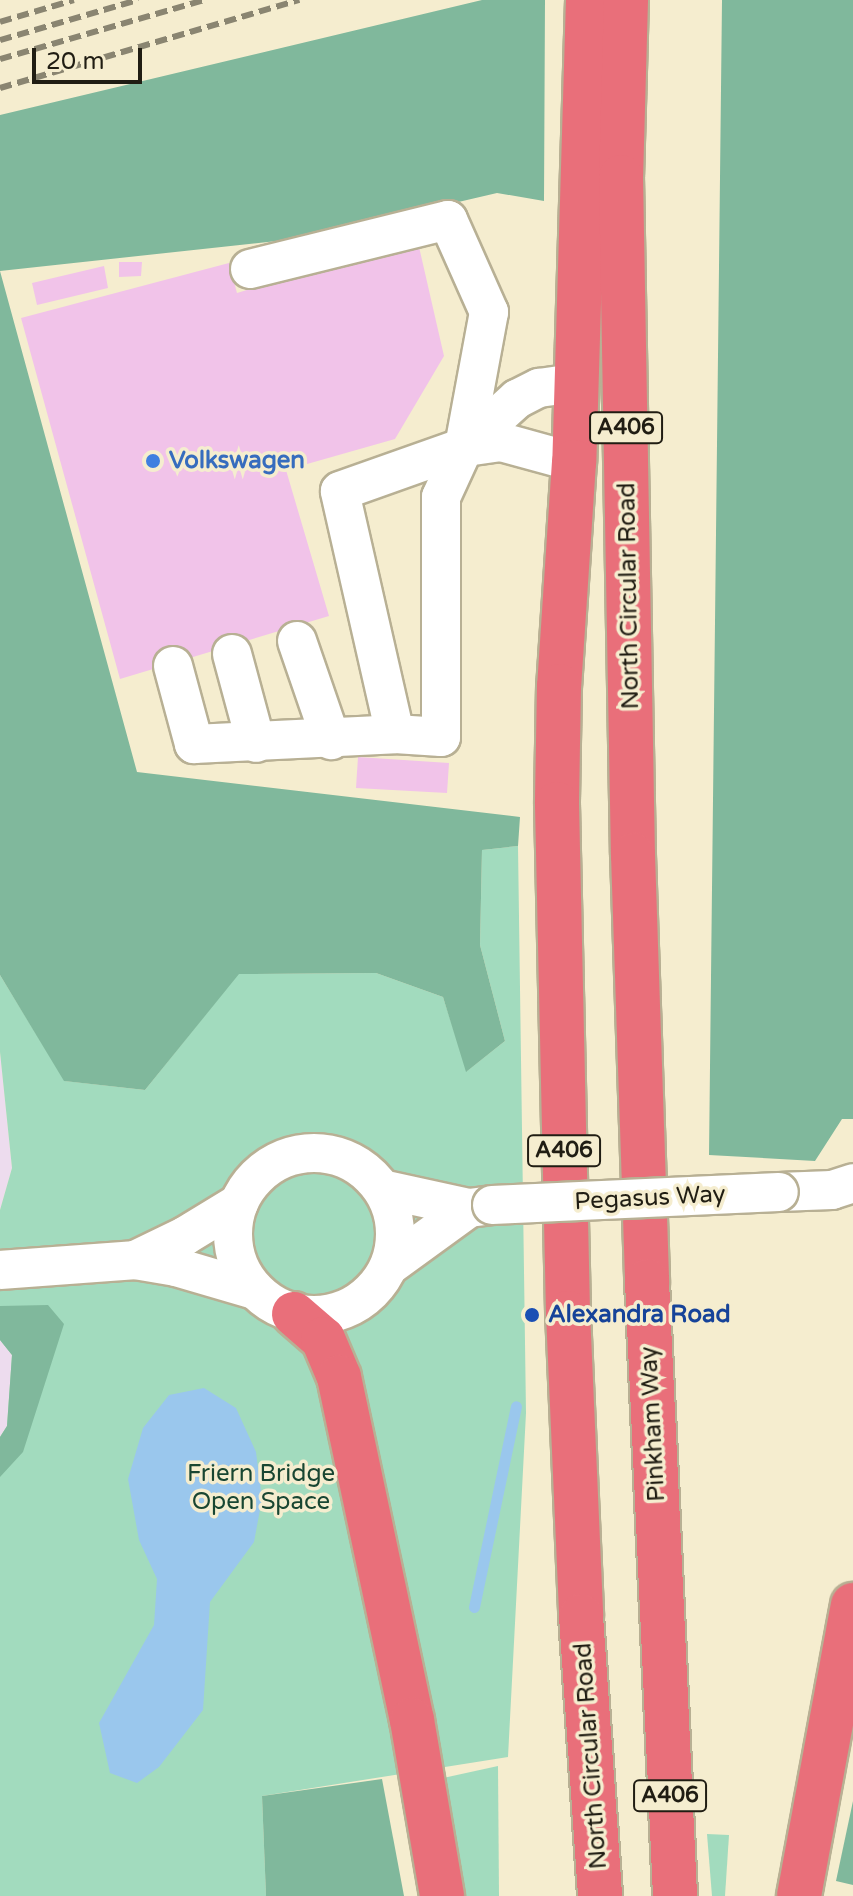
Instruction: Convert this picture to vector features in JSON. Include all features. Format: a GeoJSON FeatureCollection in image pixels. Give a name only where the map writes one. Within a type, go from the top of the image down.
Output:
{"type":"FeatureCollection","features":[{"type":"Feature","properties":{"kind":"highway","name":"A406"},"geometry":{"type":"LineString","coordinates":[[574,462],[588,0]]}},
{"type":"Feature","properties":{"kind":"highway","name":"North Circular Road"},"geometry":{"type":"LineString","coordinates":[[626,0],[621,177],[633,855]]}},
{"type":"Feature","properties":{"kind":"highway","name":"North Circular Road"},"geometry":{"type":"LineString","coordinates":[[574,462],[559,686],[557,820],[567,1282],[581,1616],[600,1896]]}},
{"type":"Feature","properties":{"kind":"highway","name":"Pinkham Way"},"geometry":{"type":"LineString","coordinates":[[633,855],[647,1281],[675,1896]]}},
{"type":"Feature","properties":{"kind":"highway"},"geometry":{"type":"LineString","coordinates":[[294,1314],[323,1339],[339,1377],[412,1720],[442,1896]]}},
{"type":"Feature","properties":{"kind":"highway"},"geometry":{"type":"LineString","coordinates":[[799,1896],[853,1605]]}},
{"type":"Feature","properties":{"kind":"street"},"geometry":{"type":"LineString","coordinates":[[173,666],[194,744],[331,740],[395,734],[441,737],[441,497],[464,447],[489,312],[448,220],[250,269]]}},
{"type":"Feature","properties":{"kind":"street"},"geometry":{"type":"LineString","coordinates":[[464,447],[517,399],[539,388],[576,383]]}},
{"type":"Feature","properties":{"kind":"street"},"geometry":{"type":"LineString","coordinates":[[395,734],[340,491],[464,447],[501,442],[574,462]]}},
{"type":"Feature","properties":{"kind":"street"},"geometry":{"type":"LineString","coordinates":[[297,641],[331,740]]}},
{"type":"Feature","properties":{"kind":"street"},"geometry":{"type":"LineString","coordinates":[[232,654],[256,743]]}},
{"type":"Feature","properties":{"kind":"street"},"geometry":{"type":"LineString","coordinates":[[0,1270],[135,1260],[176,1267],[254,1290],[274,1305],[294,1314],[313,1316],[346,1309],[379,1283],[389,1266],[396,1236],[393,1212],[382,1189],[369,1174],[340,1157],[300,1154],[260,1174],[239,1203],[233,1224],[237,1262],[254,1290]]}},
{"type":"Feature","properties":{"kind":"street","name":"Pegasus Way"},"geometry":{"type":"LineString","coordinates":[[382,1189],[481,1207],[846,1190]]}},
{"type":"Feature","properties":{"kind":"street"},"geometry":{"type":"LineString","coordinates":[[135,1260],[185,1236],[239,1203]]}},
{"type":"Feature","properties":{"kind":"street"},"geometry":{"type":"LineString","coordinates":[[389,1266],[481,1207]]}},
{"type":"Feature","properties":{"kind":"shaded area"},"geometry":{"type":"Polygon","coordinates":[[[0,1052],[12,1168],[0,1210],[0,1052]]]}},
{"type":"Feature","properties":{"kind":"shaded area"},"geometry":{"type":"Polygon","coordinates":[[[0,1340],[12,1355],[7,1426],[0,1437],[0,1340]]]}},
{"type":"Feature","properties":{"kind":"green space"},"geometry":{"type":"Polygon","coordinates":[[[482,0],[545,0],[544,201],[497,193],[304,238],[0,271],[0,115],[482,0]]]}},
{"type":"Feature","properties":{"kind":"green space"},"geometry":{"type":"Polygon","coordinates":[[[722,0],[853,0],[853,1119],[842,1119],[815,1161],[709,1155],[722,0]]]}},
{"type":"Feature","properties":{"kind":"green space"},"geometry":{"type":"Polygon","coordinates":[[[0,271],[137,772],[520,817],[518,846],[482,850],[480,945],[505,1041],[466,1072],[443,997],[376,973],[239,974],[145,1090],[64,1081],[0,975],[0,271]]]}},
{"type":"Feature","properties":{"kind":"green space","name":"Friern Bridge Open Space"},"geometry":{"type":"Polygon","coordinates":[[[518,846],[526,1413],[508,1757],[262,1796],[266,1896],[0,1896],[0,1437],[7,1426],[12,1355],[0,1340],[0,1210],[12,1168],[0,1052],[0,975],[65,1081],[145,1090],[238,974],[376,973],[443,997],[467,1071],[505,1041],[480,945],[482,850],[518,846]]]}},
{"type":"Feature","properties":{"kind":"green space"},"geometry":{"type":"Polygon","coordinates":[[[48,1305],[64,1324],[23,1452],[0,1477],[0,1437],[7,1426],[12,1355],[0,1340],[0,1306],[48,1305]]]}},
{"type":"Feature","properties":{"kind":"green space"},"geometry":{"type":"Polygon","coordinates":[[[498,1766],[499,1896],[455,1896],[434,1780],[498,1766]]]}},
{"type":"Feature","properties":{"kind":"green space"},"geometry":{"type":"Polygon","coordinates":[[[382,1779],[404,1896],[266,1896],[262,1796],[382,1779]]]}},
{"type":"Feature","properties":{"kind":"green space"},"geometry":{"type":"Polygon","coordinates":[[[853,1801],[853,1885],[836,1881],[853,1801]]]}},
{"type":"Feature","properties":{"kind":"green space"},"geometry":{"type":"Polygon","coordinates":[[[707,1834],[729,1835],[725,1896],[712,1896],[707,1834]]]}},
{"type":"Feature","properties":{"kind":"water"},"geometry":{"type":"Polygon","coordinates":[[[204,1388],[236,1408],[256,1452],[262,1499],[254,1542],[210,1602],[203,1710],[159,1767],[137,1783],[110,1773],[99,1723],[154,1625],[157,1579],[139,1540],[128,1479],[143,1428],[169,1395],[204,1388]]]}},
{"type":"Feature","properties":{"kind":"building"},"geometry":{"type":"Polygon","coordinates":[[[417,238],[444,356],[395,439],[286,470],[329,616],[120,679],[21,318],[229,263],[237,293],[417,238]]]}},
{"type":"Feature","properties":{"kind":"building"},"geometry":{"type":"Polygon","coordinates":[[[119,262],[142,262],[141,276],[119,277],[119,262]]]}},
{"type":"Feature","properties":{"kind":"building"},"geometry":{"type":"Polygon","coordinates":[[[104,266],[108,288],[37,305],[32,283],[104,266]]]}},
{"type":"Feature","properties":{"kind":"building"},"geometry":{"type":"Polygon","coordinates":[[[358,757],[449,763],[447,793],[356,788],[358,757]]]}},
{"type":"Feature","properties":{"kind":"waterway"},"geometry":{"type":"LineString","coordinates":[[474,1607],[516,1406]]}},
{"type":"Feature","properties":{"kind":"railway"},"geometry":{"type":"LineString","coordinates":[[0,22],[74,0]]}},
{"type":"Feature","properties":{"kind":"railway"},"geometry":{"type":"LineString","coordinates":[[0,40],[138,0]]}},
{"type":"Feature","properties":{"kind":"railway"},"geometry":{"type":"LineString","coordinates":[[0,59],[205,0]]}},
{"type":"Feature","properties":{"kind":"railway"},"geometry":{"type":"LineString","coordinates":[[0,88],[299,0]]}},
{"type":"Feature","properties":{"kind":"place","name":"Volkswagen"},"geometry":{"type":"Point","coordinates":[153,461]}},
{"type":"Feature","properties":{"kind":"place","name":"Alexandra Road"},"geometry":{"type":"Point","coordinates":[532,1315]}}]}
